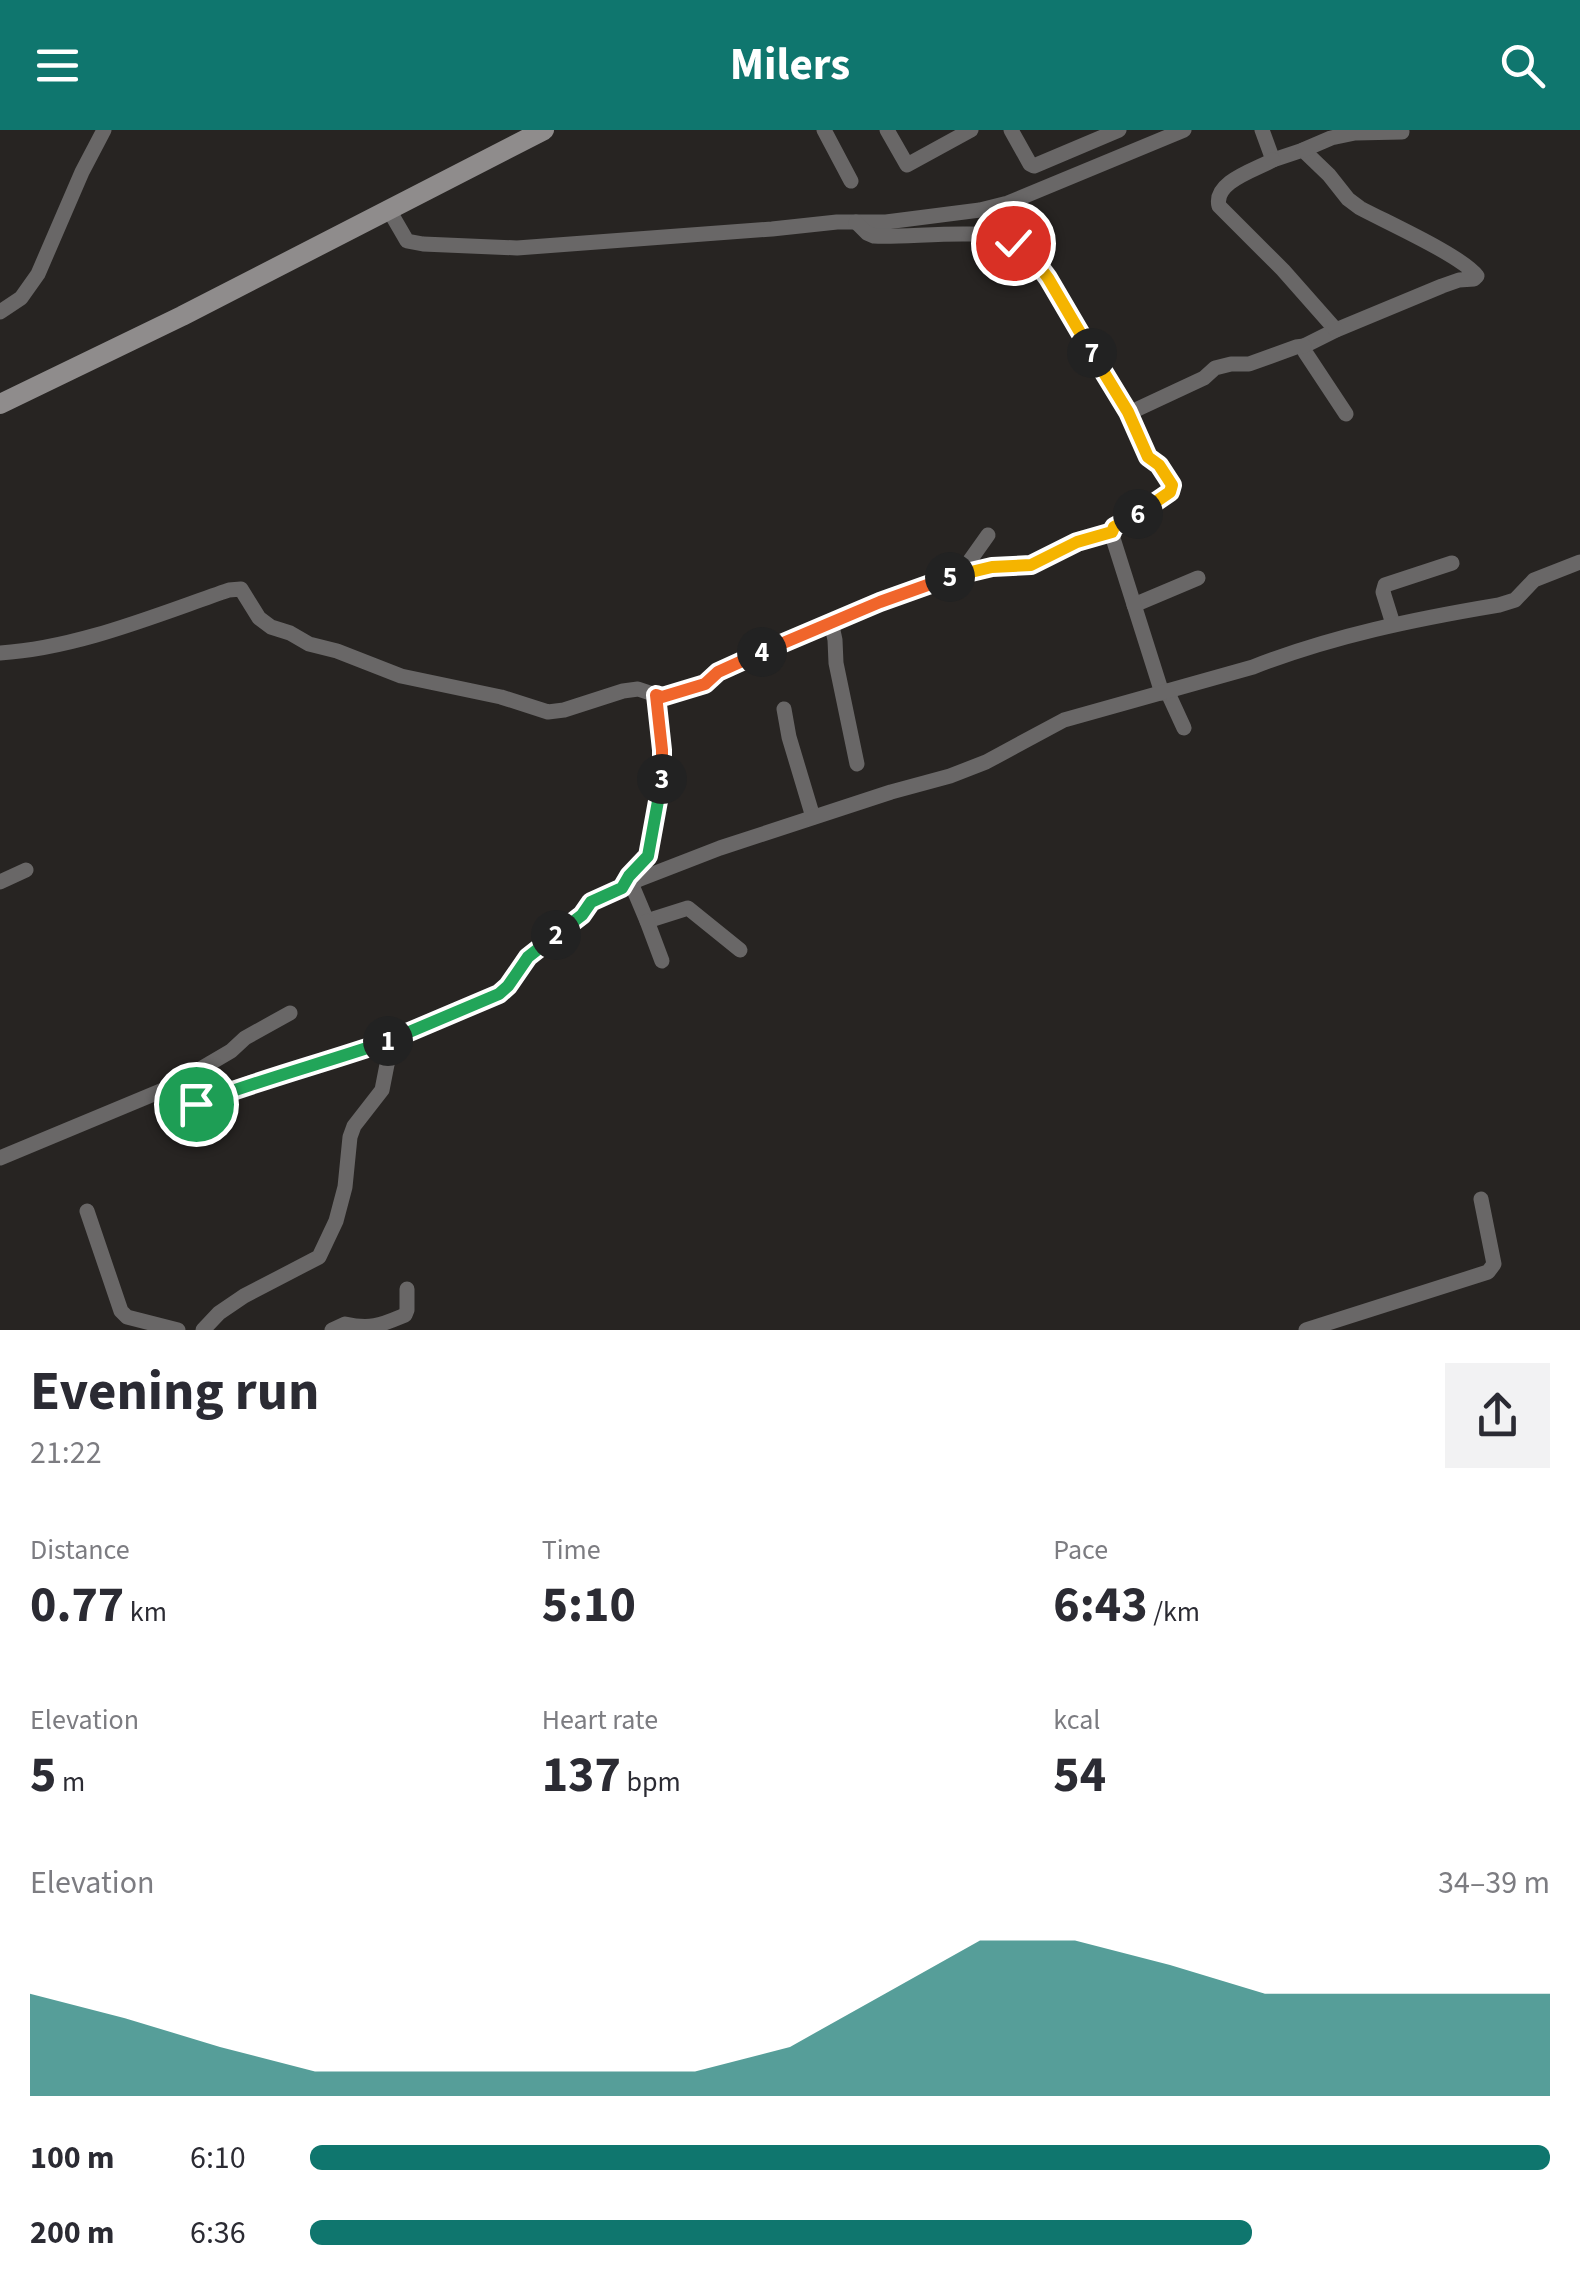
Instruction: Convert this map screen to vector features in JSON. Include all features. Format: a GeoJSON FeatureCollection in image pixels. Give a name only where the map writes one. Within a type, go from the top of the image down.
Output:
{"type":"FeatureCollection","features":[{"type":"Feature","properties":{"kind":"main road"},"geometry":{"type":"LineString","coordinates":[[0,404],[182,316],[544,130]]}},
{"type":"Feature","properties":{"kind":"street"},"geometry":{"type":"LineString","coordinates":[[0,312],[21,298],[38,274],[104,130]]}},
{"type":"Feature","properties":{"kind":"street"},"geometry":{"type":"LineString","coordinates":[[824,130],[851,181]]}},
{"type":"Feature","properties":{"kind":"street"},"geometry":{"type":"LineString","coordinates":[[887,130],[907,165],[971,130]]}},
{"type":"Feature","properties":{"kind":"street"},"geometry":{"type":"LineString","coordinates":[[1011,130],[1034,166],[1120,130]]}},
{"type":"Feature","properties":{"kind":"street"},"geometry":{"type":"LineString","coordinates":[[389,210],[407,241],[518,248],[922,219],[1008,203],[1184,130]]}},
{"type":"Feature","properties":{"kind":"street"},"geometry":{"type":"LineString","coordinates":[[1262,130],[1273,160]]}},
{"type":"Feature","properties":{"kind":"street"},"geometry":{"type":"LineString","coordinates":[[1336,330],[1216,200],[1231,182],[1273,160],[1332,138],[1355,132],[1402,132]]}},
{"type":"Feature","properties":{"kind":"street"},"geometry":{"type":"LineString","coordinates":[[1128,412],[1204,378],[1215,368],[1249,364],[1304,346],[1442,286],[1477,276],[1458,260],[1360,208],[1304,150]]}},
{"type":"Feature","properties":{"kind":"street"},"geometry":{"type":"LineString","coordinates":[[856,222],[874,236],[1007,239],[1033,258],[1048,278],[1128,412],[1148,457],[1159,465],[1172,485],[1170,492],[1112,532],[1165,692],[1184,728]]}},
{"type":"Feature","properties":{"kind":"street"},"geometry":{"type":"LineString","coordinates":[[1304,346],[1346,414]]}},
{"type":"Feature","properties":{"kind":"street"},"geometry":{"type":"LineString","coordinates":[[0,653],[26,652],[92,635],[241,589],[270,628],[309,644],[400,676],[501,697],[548,712],[623,691],[638,689],[662,697],[705,684],[718,672],[830,622],[961,573],[1031,565],[1077,542],[1112,532]]}},
{"type":"Feature","properties":{"kind":"street"},"geometry":{"type":"LineString","coordinates":[[961,573],[988,536]]}},
{"type":"Feature","properties":{"kind":"street"},"geometry":{"type":"LineString","coordinates":[[174,1084],[184,1106],[190,1107],[252,1082],[392,1039],[499,994],[528,957],[582,915],[591,902],[626,885],[720,848],[950,776],[986,762],[1064,720],[1393,624],[1515,600],[1534,580],[1580,562]]}},
{"type":"Feature","properties":{"kind":"street"},"geometry":{"type":"LineString","coordinates":[[1393,624],[1383,592],[1385,585],[1452,563]]}},
{"type":"Feature","properties":{"kind":"street"},"geometry":{"type":"LineString","coordinates":[[1134,604],[1198,578]]}},
{"type":"Feature","properties":{"kind":"street"},"geometry":{"type":"LineString","coordinates":[[830,622],[858,764]]}},
{"type":"Feature","properties":{"kind":"street"},"geometry":{"type":"LineString","coordinates":[[656,695],[662,750],[660,796],[648,856],[629,876],[626,885],[647,921],[662,962]]}},
{"type":"Feature","properties":{"kind":"street"},"geometry":{"type":"LineString","coordinates":[[784,709],[814,818]]}},
{"type":"Feature","properties":{"kind":"street"},"geometry":{"type":"LineString","coordinates":[[0,882],[26,870]]}},
{"type":"Feature","properties":{"kind":"street"},"geometry":{"type":"LineString","coordinates":[[647,921],[688,908],[740,950]]}},
{"type":"Feature","properties":{"kind":"street"},"geometry":{"type":"LineString","coordinates":[[0,1158],[168,1088],[231,1051],[253,1032],[290,1014]]}},
{"type":"Feature","properties":{"kind":"street"},"geometry":{"type":"LineString","coordinates":[[203,1330],[244,1296],[320,1257],[345,1187],[350,1137],[382,1090],[392,1039]]}},
{"type":"Feature","properties":{"kind":"street"},"geometry":{"type":"LineString","coordinates":[[1306,1330],[1488,1272],[1494,1264],[1481,1198]]}},
{"type":"Feature","properties":{"kind":"street"},"geometry":{"type":"LineString","coordinates":[[86,1211],[121,1311],[127,1317],[178,1330]]}},
{"type":"Feature","properties":{"kind":"street"},"geometry":{"type":"LineString","coordinates":[[332,1330],[345,1324],[371,1330],[405,1314],[407,1289]]}},
{"type":"Feature","properties":{"kind":"route"},"geometry":{"type":"LineString","coordinates":[[196,1104],[252,1082],[388,1041],[499,994],[528,957],[582,915],[591,902],[622,888],[636,866],[648,856],[660,796],[662,750],[656,695],[662,697],[705,684],[718,672],[830,622],[961,573],[1031,565],[1077,542],[1112,532],[1170,492],[1172,485],[1159,465],[1148,457],[1128,412],[1048,278],[1033,258],[1013,243]]}}]}
